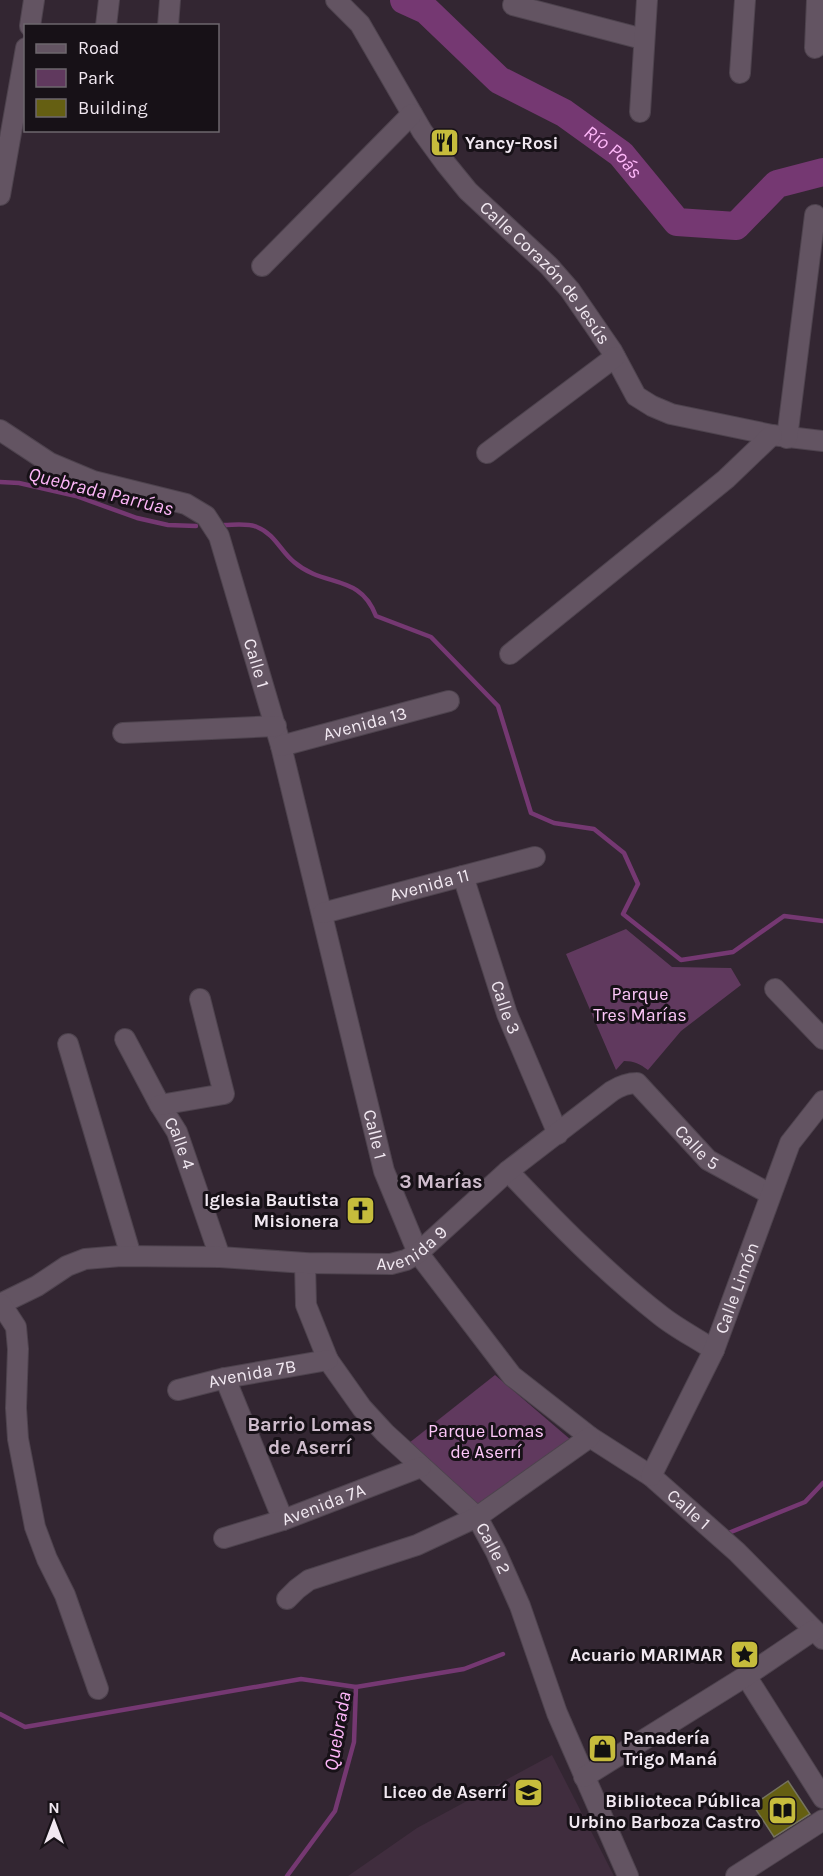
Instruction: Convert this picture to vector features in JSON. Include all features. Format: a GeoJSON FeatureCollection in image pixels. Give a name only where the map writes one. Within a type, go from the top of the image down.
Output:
{"type":"FeatureCollection","features":[{"type":"Feature","properties":{"kind":"street"},"geometry":{"type":"LineString","coordinates":[[30,24],[34,0]]}},
{"type":"Feature","properties":{"kind":"street"},"geometry":{"type":"LineString","coordinates":[[106,24],[109,0]]}},
{"type":"Feature","properties":{"kind":"street"},"geometry":{"type":"LineString","coordinates":[[168,24],[170,0]]}},
{"type":"Feature","properties":{"kind":"street","name":"Calle Corazón de Jesús"},"geometry":{"type":"LineString","coordinates":[[336,0],[360,24],[412,114],[446,164],[468,191],[549,266],[570,290],[615,357],[636,396],[671,414],[780,437],[823,441]]}},
{"type":"Feature","properties":{"kind":"street"},"geometry":{"type":"LineString","coordinates":[[640,112],[647,0]]}},
{"type":"Feature","properties":{"kind":"street"},"geometry":{"type":"LineString","coordinates":[[740,73],[745,0]]}},
{"type":"Feature","properties":{"kind":"street"},"geometry":{"type":"LineString","coordinates":[[815,48],[816,0]]}},
{"type":"Feature","properties":{"kind":"street"},"geometry":{"type":"LineString","coordinates":[[513,5],[643,39]]}},
{"type":"Feature","properties":{"kind":"street"},"geometry":{"type":"LineString","coordinates":[[0,195],[24,59]]}},
{"type":"Feature","properties":{"kind":"street"},"geometry":{"type":"LineString","coordinates":[[262,266],[412,114]]}},
{"type":"Feature","properties":{"kind":"street"},"geometry":{"type":"LineString","coordinates":[[510,654],[780,437],[815,215]]}},
{"type":"Feature","properties":{"kind":"street"},"geometry":{"type":"LineString","coordinates":[[487,453],[615,357]]}},
{"type":"Feature","properties":{"kind":"street","name":"Calle 1"},"geometry":{"type":"LineString","coordinates":[[0,430],[50,463],[93,481],[186,504],[206,516],[219,536],[276,726],[384,1171],[418,1253],[512,1376],[590,1437],[651,1476],[737,1552],[818,1635]]}},
{"type":"Feature","properties":{"kind":"street","name":"Avenida 13"},"geometry":{"type":"LineString","coordinates":[[281,746],[449,701]]}},
{"type":"Feature","properties":{"kind":"street"},"geometry":{"type":"LineString","coordinates":[[123,733],[276,726]]}},
{"type":"Feature","properties":{"kind":"street","name":"Avenida 11"},"geometry":{"type":"LineString","coordinates":[[322,913],[535,857]]}},
{"type":"Feature","properties":{"kind":"street","name":"Calle 3"},"geometry":{"type":"LineString","coordinates":[[463,876],[507,1014],[558,1134]]}},
{"type":"Feature","properties":{"kind":"street"},"geometry":{"type":"LineString","coordinates":[[775,989],[823,1039]]}},
{"type":"Feature","properties":{"kind":"street"},"geometry":{"type":"LineString","coordinates":[[160,1105],[224,1094],[200,999]]}},
{"type":"Feature","properties":{"kind":"street","name":"Calle 4"},"geometry":{"type":"LineString","coordinates":[[125,1039],[177,1132],[220,1257]]}},
{"type":"Feature","properties":{"kind":"street"},"geometry":{"type":"LineString","coordinates":[[68,1044],[131,1256]]}},
{"type":"Feature","properties":{"kind":"street","name":"Avenida 9"},"geometry":{"type":"LineString","coordinates":[[1,1304],[38,1286],[67,1266],[85,1259],[131,1256],[220,1257],[305,1263],[391,1264],[406,1260],[418,1253],[508,1171],[612,1091],[622,1085],[637,1083]]}},
{"type":"Feature","properties":{"kind":"street","name":"Calle 5"},"geometry":{"type":"LineString","coordinates":[[637,1083],[708,1160],[770,1194]]}},
{"type":"Feature","properties":{"kind":"street","name":"Calle Limón"},"geometry":{"type":"LineString","coordinates":[[651,1476],[714,1350],[749,1260],[770,1194],[790,1143],[823,1101]]}},
{"type":"Feature","properties":{"kind":"street"},"geometry":{"type":"LineString","coordinates":[[508,1171],[554,1220],[609,1271],[661,1316],[714,1350]]}},
{"type":"Feature","properties":{"kind":"street","name":"Calle 2"},"geometry":{"type":"LineString","coordinates":[[305,1263],[306,1305],[328,1360],[362,1408],[421,1467],[477,1516],[496,1552],[520,1606],[557,1713],[628,1876]]}},
{"type":"Feature","properties":{"kind":"street"},"geometry":{"type":"LineString","coordinates":[[1,1304],[16,1328],[18,1439],[35,1527],[47,1559],[65,1595],[98,1689]]}},
{"type":"Feature","properties":{"kind":"street","name":"Avenida 7B"},"geometry":{"type":"LineString","coordinates":[[178,1390],[225,1378],[328,1360]]}},
{"type":"Feature","properties":{"kind":"street"},"geometry":{"type":"LineString","coordinates":[[225,1378],[283,1520]]}},
{"type":"Feature","properties":{"kind":"street"},"geometry":{"type":"LineString","coordinates":[[287,1599],[309,1580],[417,1545],[477,1516],[590,1437]]}},
{"type":"Feature","properties":{"kind":"street","name":"Avenida 7A"},"geometry":{"type":"LineString","coordinates":[[224,1538],[283,1520],[421,1467]]}},
{"type":"Feature","properties":{"kind":"street"},"geometry":{"type":"LineString","coordinates":[[584,1777],[746,1676],[818,1635]]}},
{"type":"Feature","properties":{"kind":"street"},"geometry":{"type":"LineString","coordinates":[[746,1676],[823,1798]]}},
{"type":"Feature","properties":{"kind":"street"},"geometry":{"type":"LineString","coordinates":[[736,1876],[823,1820]]}},
{"type":"Feature","properties":{"kind":"shaded area","name":"Liceo de Aserrí"},"geometry":{"type":"Polygon","coordinates":[[[552,1755],[614,1876],[348,1876],[417,1828],[552,1755]]]}},
{"type":"Feature","properties":{"kind":"green space","name":"Parque Tres Marías"},"geometry":{"type":"Polygon","coordinates":[[[626,929],[672,967],[731,968],[741,985],[681,1031],[648,1070],[637,1063],[624,1061],[616,1070],[566,954],[626,929]]]}},
{"type":"Feature","properties":{"kind":"green space","name":"Parque Lomas de Aserrí"},"geometry":{"type":"Polygon","coordinates":[[[495,1375],[571,1440],[475,1508],[409,1443],[495,1375]]]}},
{"type":"Feature","properties":{"kind":"building","name":"Biblioteca Pública Urbino Barboza Castro"},"geometry":{"type":"Polygon","coordinates":[[[788,1781],[810,1814],[774,1837],[753,1805],[788,1781]]]}},
{"type":"Feature","properties":{"kind":"waterway","name":"Río Poás"},"geometry":{"type":"LineString","coordinates":[[404,0],[426,10],[499,80],[564,113],[621,154],[677,222],[736,226],[777,184],[823,172]]}},
{"type":"Feature","properties":{"kind":"waterway","name":"Quebrada Parrúas"},"geometry":{"type":"LineString","coordinates":[[0,482],[19,483],[76,496],[137,518],[168,525],[196,526]]}},
{"type":"Feature","properties":{"kind":"waterway","name":"Quebrada Parrúas"},"geometry":{"type":"LineString","coordinates":[[224,525],[249,525],[263,530],[289,558],[305,570],[361,593],[376,616],[431,637],[498,706],[531,813],[554,823],[594,829],[624,853],[638,884],[623,914],[681,960],[733,952],[784,916],[823,921]]}},
{"type":"Feature","properties":{"kind":"waterway","name":"Quebrada"},"geometry":{"type":"LineString","coordinates":[[726,1534],[805,1502],[823,1483]]}},
{"type":"Feature","properties":{"kind":"waterway","name":"Quebrada"},"geometry":{"type":"LineString","coordinates":[[287,1876],[335,1811],[354,1742],[356,1687],[464,1669],[503,1654]]}},
{"type":"Feature","properties":{"kind":"waterway"},"geometry":{"type":"LineString","coordinates":[[0,1714],[25,1727],[301,1679],[356,1687]]}},
{"type":"Feature","properties":{"kind":"place","name":"Yancy-Rosi"},"geometry":{"type":"Point","coordinates":[444,143]}},
{"type":"Feature","properties":{"kind":"place","name":"Iglesia Bautista Misionera"},"geometry":{"type":"Point","coordinates":[360,1210]}},
{"type":"Feature","properties":{"kind":"place","name":"Acuario MARIMAR"},"geometry":{"type":"Point","coordinates":[744,1655]}},
{"type":"Feature","properties":{"kind":"place","name":"Panadería Trigo Maná"},"geometry":{"type":"Point","coordinates":[602,1748]}},
{"type":"Feature","properties":{"kind":"place","name":"Liceo de Aserrí"},"geometry":{"type":"Point","coordinates":[528,1792]}},
{"type":"Feature","properties":{"kind":"place","name":"Biblioteca Pública Urbino Barboza Castro"},"geometry":{"type":"Point","coordinates":[782,1811]}},
{"type":"Feature","properties":{"kind":"district","name":"3 Marías"},"geometry":{"type":"Point","coordinates":[441,1181]}},
{"type":"Feature","properties":{"kind":"district","name":"Barrio Lomas de Aserrí"},"geometry":{"type":"Point","coordinates":[310,1436]}}]}
